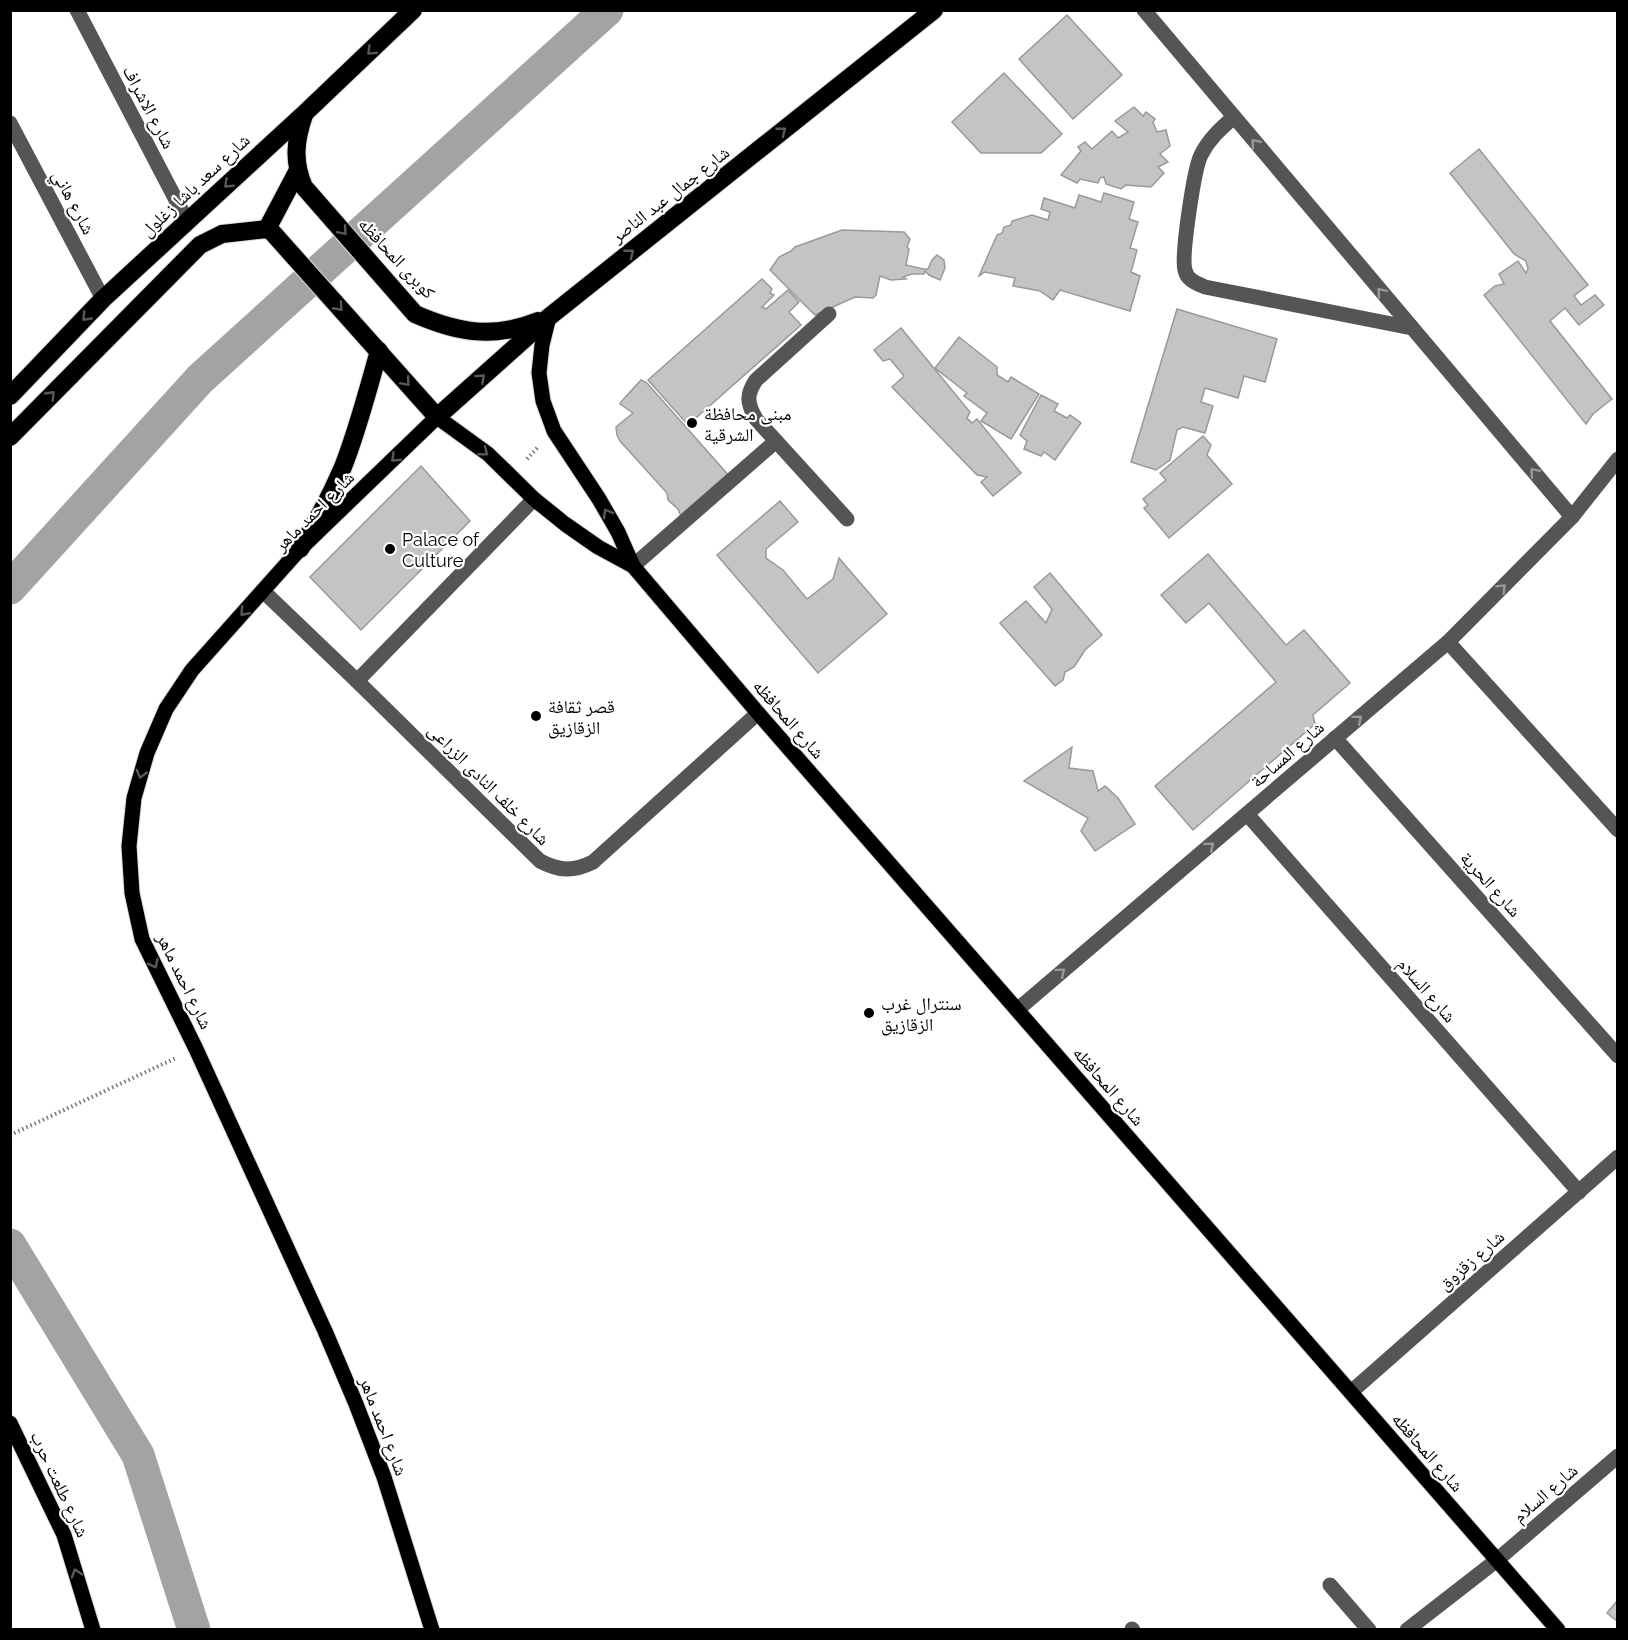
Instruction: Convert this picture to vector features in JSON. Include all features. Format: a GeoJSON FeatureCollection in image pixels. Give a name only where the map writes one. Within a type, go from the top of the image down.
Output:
{"type":"FeatureCollection","features":[{"type":"Feature","properties":{"kind":"highway","name":"شارع سعد باشا زغلول"},"geometry":{"type":"LineString","coordinates":[[10,396],[103,299],[413,10]]}},
{"type":"Feature","properties":{"kind":"highway","name":"شارع جمال عبد الناصر"},"geometry":{"type":"LineString","coordinates":[[437,417],[549,317],[934,10]]}},
{"type":"Feature","properties":{"kind":"highway"},"geometry":{"type":"LineString","coordinates":[[270,230],[301,179],[295,152],[298,132],[305,113]]}},
{"type":"Feature","properties":{"kind":"highway","name":"كوبرى المحافظه"},"geometry":{"type":"LineString","coordinates":[[301,179],[416,314],[441,325],[468,332],[495,332],[523,327],[549,317]]}},
{"type":"Feature","properties":{"kind":"highway"},"geometry":{"type":"LineString","coordinates":[[10,437],[200,245],[222,234],[270,230]]}},
{"type":"Feature","properties":{"kind":"highway"},"geometry":{"type":"LineString","coordinates":[[270,230],[437,417]]}},
{"type":"Feature","properties":{"kind":"highway"},"geometry":{"type":"LineString","coordinates":[[300,549],[343,467],[354,438],[377,349]]}},
{"type":"Feature","properties":{"kind":"main road","name":"شارع المحافظه"},"geometry":{"type":"LineString","coordinates":[[549,317],[542,345],[539,373],[543,401],[554,431],[618,532],[633,566],[758,713],[1558,1629]]}},
{"type":"Feature","properties":{"kind":"main road","name":"شارع المحافظه"},"geometry":{"type":"LineString","coordinates":[[437,417],[488,454],[534,499],[565,525],[633,566]]}},
{"type":"Feature","properties":{"kind":"main road","name":"شارع احمد ماهر"},"geometry":{"type":"LineString","coordinates":[[432,1629],[384,1477],[356,1404],[196,1049],[142,939],[132,893],[129,846],[134,798],[147,753],[166,709],[192,670],[300,549],[437,417]]}},
{"type":"Feature","properties":{"kind":"main road","name":"شارع طلعت حرب"},"geometry":{"type":"LineString","coordinates":[[10,1424],[64,1535],[93,1629]]}},
{"type":"Feature","properties":{"kind":"street","name":"شارع الاشراف"},"geometry":{"type":"LineString","coordinates":[[77,10],[187,221]]}},
{"type":"Feature","properties":{"kind":"street"},"geometry":{"type":"LineString","coordinates":[[1144,10],[1572,517]]}},
{"type":"Feature","properties":{"kind":"street"},"geometry":{"type":"LineString","coordinates":[[1234,117],[1214,134],[1200,157],[1194,183],[1184,258],[1185,272],[1192,282],[1204,287],[1412,328]]}},
{"type":"Feature","properties":{"kind":"street","name":"شارع هاني"},"geometry":{"type":"LineString","coordinates":[[10,123],[103,299]]}},
{"type":"Feature","properties":{"kind":"street"},"geometry":{"type":"LineString","coordinates":[[829,314],[756,380],[748,392],[748,406],[756,419],[847,519]]}},
{"type":"Feature","properties":{"kind":"street"},"geometry":{"type":"LineString","coordinates":[[633,566],[776,441]]}},
{"type":"Feature","properties":{"kind":"street","name":"شارع المساحة"},"geometry":{"type":"LineString","coordinates":[[1017,1010],[1448,642],[1572,517],[1617,459]]}},
{"type":"Feature","properties":{"kind":"street"},"geometry":{"type":"LineString","coordinates":[[357,681],[534,499]]}},
{"type":"Feature","properties":{"kind":"street","name":"شارع خلف النادى الزراعى"},"geometry":{"type":"LineString","coordinates":[[262,591],[540,861],[552,868],[566,870],[580,868],[593,862],[758,713]]}},
{"type":"Feature","properties":{"kind":"street"},"geometry":{"type":"LineString","coordinates":[[1448,642],[1617,830]]}},
{"type":"Feature","properties":{"kind":"street","name":"شارع الحرية"},"geometry":{"type":"LineString","coordinates":[[1335,738],[1617,1056]]}},
{"type":"Feature","properties":{"kind":"street","name":"شارع السلام"},"geometry":{"type":"LineString","coordinates":[[1247,814],[1579,1192]]}},
{"type":"Feature","properties":{"kind":"street","name":"شارع زقزوق"},"geometry":{"type":"LineString","coordinates":[[1351,1392],[1617,1157]]}},
{"type":"Feature","properties":{"kind":"street","name":"شارع السلام"},"geometry":{"type":"LineString","coordinates":[[1407,1629],[1497,1560],[1617,1456]]}},
{"type":"Feature","properties":{"kind":"street"},"geometry":{"type":"LineString","coordinates":[[1330,1585],[1369,1629]]}},
{"type":"Feature","properties":{"kind":"path"},"geometry":{"type":"LineString","coordinates":[[511,476],[554,431]]}},
{"type":"Feature","properties":{"kind":"path"},"geometry":{"type":"LineString","coordinates":[[10,1135],[196,1049]]}},
{"type":"Feature","properties":{"kind":"building"},"geometry":{"type":"Polygon","coordinates":[[[1067,15],[1122,75],[1073,119],[1019,59],[1067,15]]]}},
{"type":"Feature","properties":{"kind":"building"},"geometry":{"type":"Polygon","coordinates":[[[1004,73],[1062,134],[1041,153],[981,153],[952,122],[1004,73]]]}},
{"type":"Feature","properties":{"kind":"building"},"geometry":{"type":"Polygon","coordinates":[[[1134,107],[1143,116],[1146,112],[1155,119],[1153,122],[1157,132],[1166,130],[1170,146],[1160,154],[1168,162],[1158,167],[1164,173],[1151,187],[1126,185],[1121,189],[1106,184],[1104,177],[1100,178],[1098,183],[1080,179],[1077,183],[1061,175],[1081,151],[1078,147],[1085,142],[1092,149],[1112,131],[1118,138],[1128,132],[1115,121],[1134,107]]]}},
{"type":"Feature","properties":{"kind":"building"},"geometry":{"type":"Polygon","coordinates":[[[1479,149],[1588,285],[1574,296],[1581,305],[1595,295],[1604,305],[1579,325],[1565,308],[1550,321],[1612,399],[1593,414],[1586,424],[1484,295],[1495,286],[1504,284],[1499,274],[1518,261],[1526,273],[1528,269],[1526,261],[1514,254],[1450,173],[1479,149]]]}},
{"type":"Feature","properties":{"kind":"building"},"geometry":{"type":"Polygon","coordinates":[[[1104,193],[1134,202],[1129,219],[1138,222],[1130,248],[1137,250],[1131,272],[1140,276],[1130,311],[1060,290],[1053,300],[1040,291],[1013,286],[1015,278],[985,272],[979,276],[997,235],[1002,233],[1004,227],[1011,225],[1012,221],[1032,215],[1048,220],[1050,212],[1041,209],[1044,198],[1075,208],[1079,195],[1101,202],[1104,193]]]}},
{"type":"Feature","properties":{"kind":"building"},"geometry":{"type":"Polygon","coordinates":[[[842,230],[904,232],[910,239],[906,265],[928,269],[937,255],[944,260],[945,268],[940,280],[925,271],[924,274],[903,277],[906,279],[891,280],[880,276],[876,295],[873,298],[855,297],[815,315],[770,270],[779,257],[795,247],[842,230]]]}},
{"type":"Feature","properties":{"kind":"building"},"geometry":{"type":"Polygon","coordinates":[[[762,279],[772,289],[770,293],[774,295],[762,307],[766,309],[788,290],[799,302],[789,312],[801,325],[688,425],[648,380],[762,279]]]}},
{"type":"Feature","properties":{"kind":"building"},"geometry":{"type":"Polygon","coordinates":[[[1177,309],[1277,339],[1265,382],[1244,376],[1238,398],[1205,388],[1201,402],[1213,406],[1205,433],[1183,427],[1177,430],[1170,460],[1156,470],[1131,462],[1177,309]]]}},
{"type":"Feature","properties":{"kind":"building"},"geometry":{"type":"Polygon","coordinates":[[[901,328],[970,412],[967,418],[972,423],[977,419],[1021,473],[993,496],[981,482],[987,477],[977,475],[892,387],[904,376],[890,359],[883,361],[874,350],[901,328]]]}},
{"type":"Feature","properties":{"kind":"building"},"geometry":{"type":"Polygon","coordinates":[[[959,337],[997,367],[997,375],[1008,382],[1011,377],[1039,394],[1011,439],[981,421],[987,413],[964,396],[967,393],[935,368],[959,337]]]}},
{"type":"Feature","properties":{"kind":"building"},"geometry":{"type":"Polygon","coordinates":[[[641,380],[647,383],[731,478],[687,517],[680,514],[668,500],[667,493],[617,435],[616,427],[633,413],[620,404],[641,380]]]}},
{"type":"Feature","properties":{"kind":"building"},"geometry":{"type":"Polygon","coordinates":[[[1041,395],[1058,404],[1054,411],[1067,418],[1070,415],[1081,423],[1055,460],[1044,452],[1041,456],[1024,449],[1027,441],[1020,435],[1041,395]]]}},
{"type":"Feature","properties":{"kind":"building"},"geometry":{"type":"Polygon","coordinates":[[[1203,436],[1211,445],[1207,455],[1232,484],[1169,538],[1144,508],[1148,505],[1143,499],[1166,480],[1160,473],[1203,436]]]}},
{"type":"Feature","properties":{"kind":"building","name":"Palace of Culture"},"geometry":{"type":"Polygon","coordinates":[[[421,466],[470,521],[361,630],[310,577],[421,466]]]}},
{"type":"Feature","properties":{"kind":"building"},"geometry":{"type":"Polygon","coordinates":[[[780,501],[798,522],[766,549],[766,558],[783,570],[807,599],[833,579],[839,558],[887,614],[818,673],[717,555],[780,501]]]}},
{"type":"Feature","properties":{"kind":"building"},"geometry":{"type":"Polygon","coordinates":[[[1208,554],[1286,645],[1304,630],[1350,683],[1313,715],[1315,724],[1193,830],[1155,786],[1276,682],[1209,603],[1186,623],[1161,595],[1208,554]]]}},
{"type":"Feature","properties":{"kind":"building"},"geometry":{"type":"Polygon","coordinates":[[[1050,573],[1102,635],[1085,650],[1074,667],[1065,672],[1063,680],[1055,686],[1000,623],[1026,601],[1046,623],[1052,609],[1034,587],[1050,573]]]}},
{"type":"Feature","properties":{"kind":"building"},"geometry":{"type":"Polygon","coordinates":[[[1072,747],[1069,768],[1093,771],[1098,791],[1105,786],[1118,798],[1135,824],[1095,851],[1081,831],[1088,818],[1024,781],[1072,747]]]}},
{"type":"Feature","properties":{"kind":"building"},"geometry":{"type":"Polygon","coordinates":[[[1618,1600],[1618,1622],[1607,1613],[1618,1600]]]}},
{"type":"Feature","properties":{"kind":"waterway"},"geometry":{"type":"LineString","coordinates":[[10,588],[200,379],[607,10]]}},
{"type":"Feature","properties":{"kind":"waterway"},"geometry":{"type":"LineString","coordinates":[[10,1245],[138,1455],[194,1630]]}},
{"type":"Feature","properties":{"kind":"place","name":"مبنى محافظة الشرقية"},"geometry":{"type":"Point","coordinates":[692,423]}},
{"type":"Feature","properties":{"kind":"place","name":"Palace of Culture"},"geometry":{"type":"Point","coordinates":[390,549]}},
{"type":"Feature","properties":{"kind":"place","name":"قصر ثقافة الزقازيق"},"geometry":{"type":"Point","coordinates":[536,716]}},
{"type":"Feature","properties":{"kind":"place","name":"سنترال غرب الزقازيق"},"geometry":{"type":"Point","coordinates":[869,1013]}}]}
